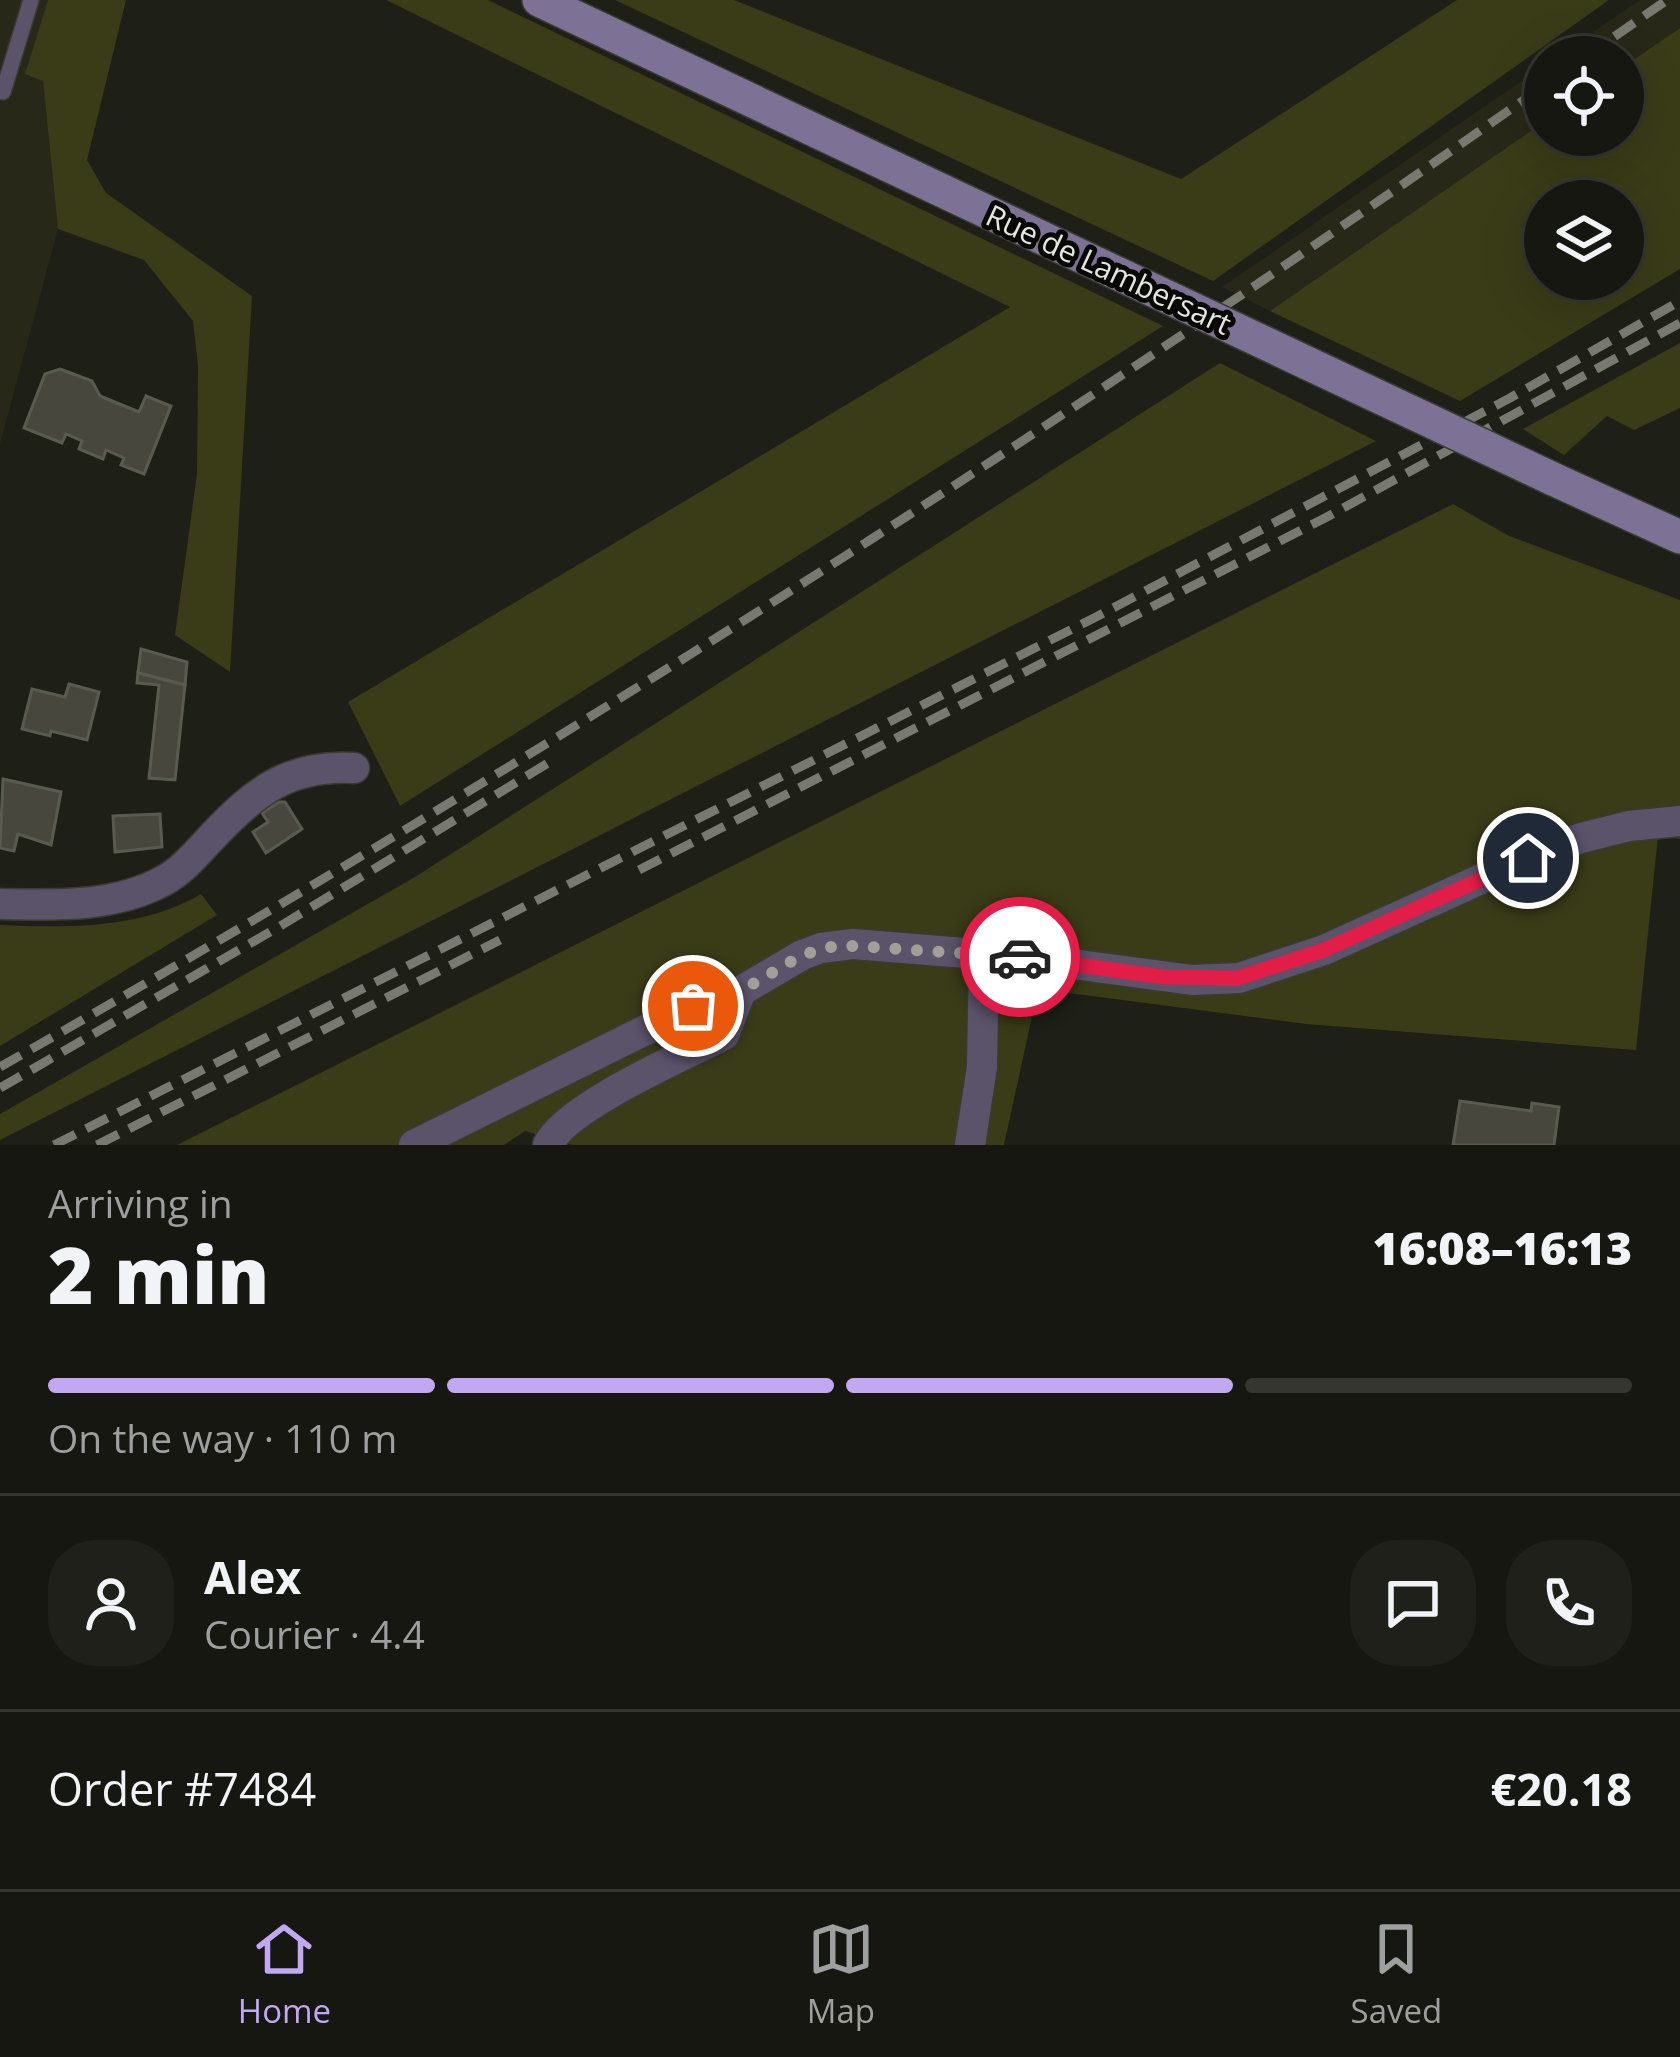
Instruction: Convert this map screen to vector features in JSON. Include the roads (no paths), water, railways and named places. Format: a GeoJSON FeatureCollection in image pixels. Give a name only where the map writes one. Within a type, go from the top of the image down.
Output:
{"type":"FeatureCollection","features":[{"type":"Feature","properties":{"kind":"main road","name":"Rue de Lambersart"},"geometry":{"type":"LineString","coordinates":[[539,0],[1680,537]]}},
{"type":"Feature","properties":{"kind":"street"},"geometry":{"type":"LineString","coordinates":[[0,904],[69,904],[139,892],[169,878],[251,800],[280,779],[304,769],[354,768]]}},
{"type":"Feature","properties":{"kind":"street"},"geometry":{"type":"LineString","coordinates":[[414,1145],[710,998],[741,991],[802,955],[838,945],[984,954],[1192,980],[1238,978],[1313,955],[1568,843],[1629,826],[1680,821]]}},
{"type":"Feature","properties":{"kind":"street"},"geometry":{"type":"LineString","coordinates":[[970,1145],[982,1066],[984,954]]}},
{"type":"Feature","properties":{"kind":"street"},"geometry":{"type":"LineString","coordinates":[[548,1145],[553,1134],[599,1100],[724,1035],[741,991]]}},
{"type":"Feature","properties":{"kind":"lane"},"geometry":{"type":"LineString","coordinates":[[0,91],[31,0]]}},
{"type":"Feature","properties":{"kind":"railway"},"geometry":{"type":"LineString","coordinates":[[1615,36],[1667,0]]}},
{"type":"Feature","properties":{"kind":"railway"},"geometry":{"type":"LineString","coordinates":[[0,1067],[395,836],[784,595],[1168,344],[1524,100]]}},
{"type":"Feature","properties":{"kind":"railway"},"geometry":{"type":"LineString","coordinates":[[54,1145],[1096,617],[1510,398],[1680,301]]}},
{"type":"Feature","properties":{"kind":"railway"},"geometry":{"type":"LineString","coordinates":[[639,870],[1325,518],[1680,323]]}},
{"type":"Feature","properties":{"kind":"railway"},"geometry":{"type":"LineString","coordinates":[[0,1088],[282,925],[553,760]]}},
{"type":"Feature","properties":{"kind":"railway"},"geometry":{"type":"LineString","coordinates":[[97,1145],[500,940]]}}]}
